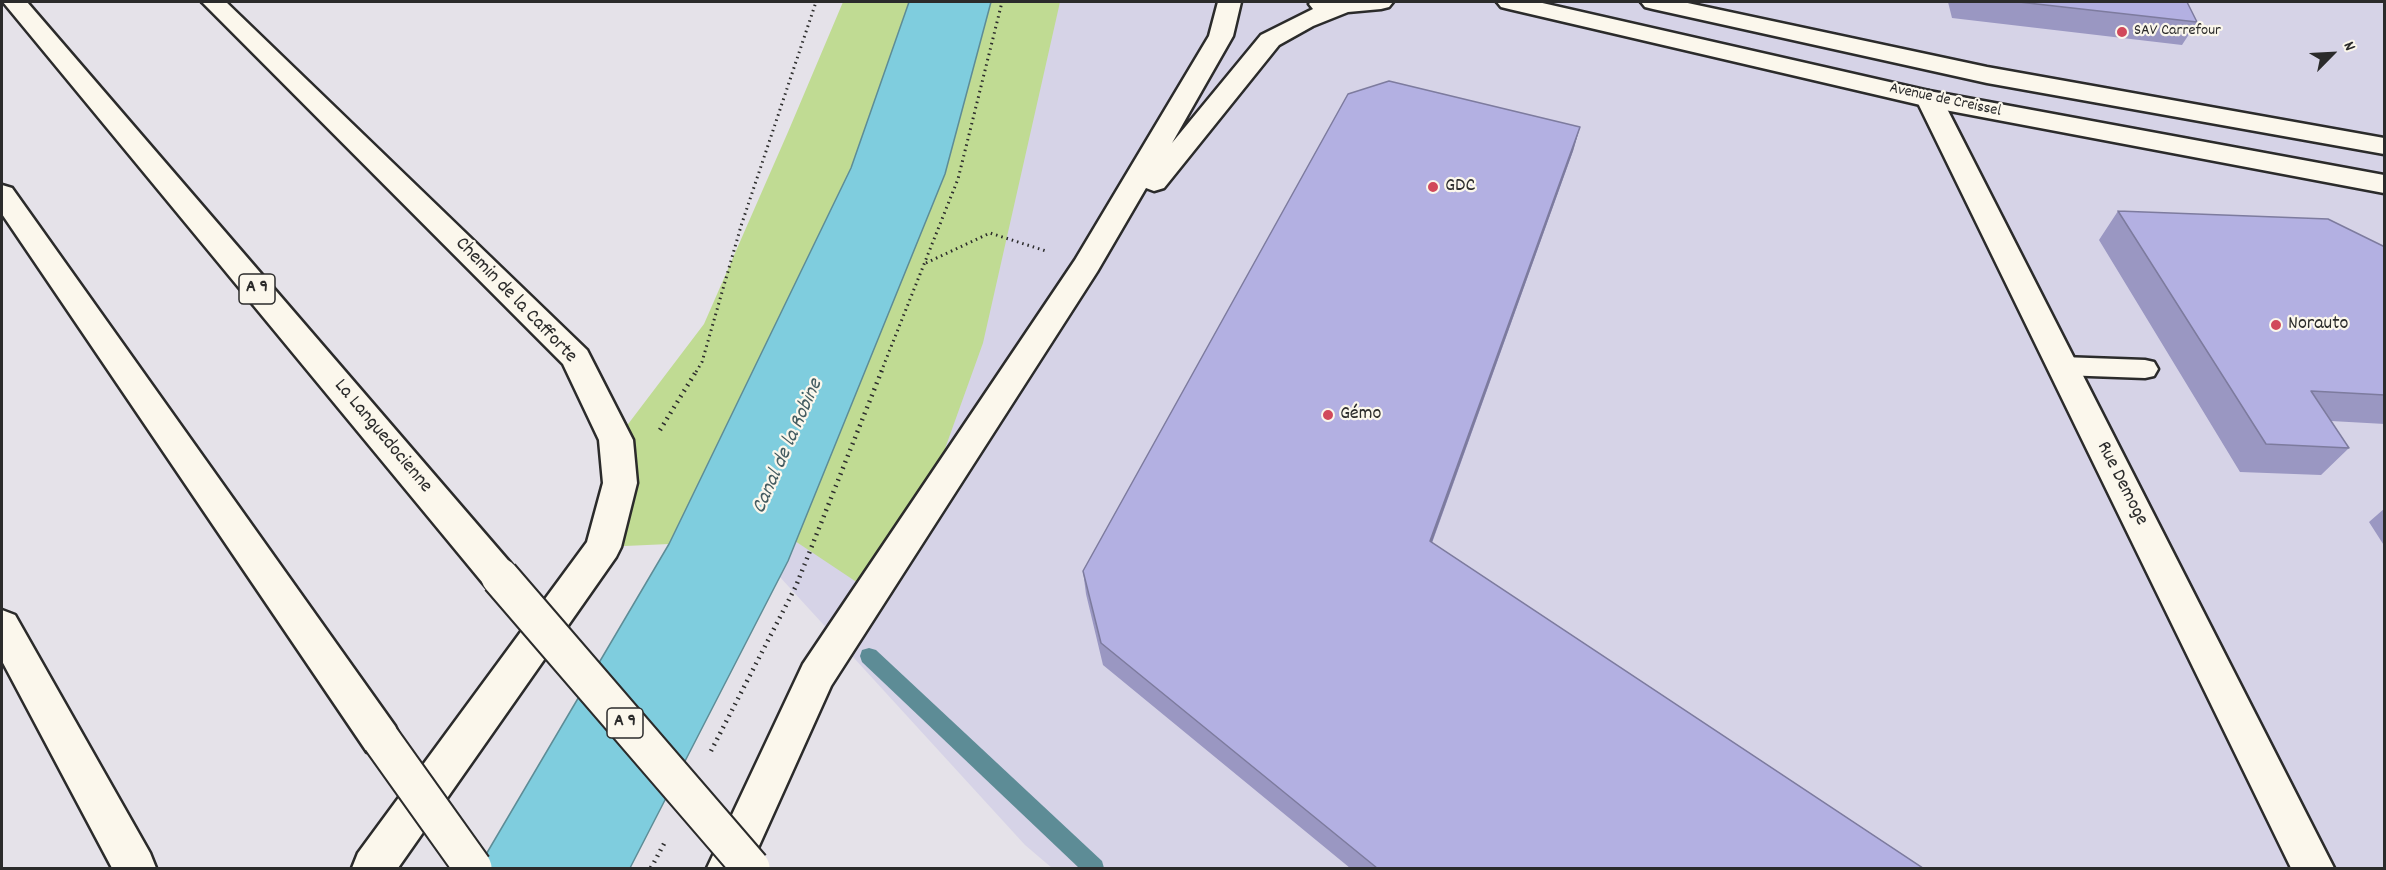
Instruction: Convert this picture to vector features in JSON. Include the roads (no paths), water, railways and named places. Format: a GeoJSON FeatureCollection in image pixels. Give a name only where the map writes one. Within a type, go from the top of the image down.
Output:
{"type":"FeatureCollection","features":[{"type":"Feature","properties":{"kind":"main road","name":"La Languedocienne"},"geometry":{"type":"LineString","coordinates":[[15,2],[500,577],[752,868]]}},
{"type":"Feature","properties":{"kind":"main road","name":"Chemin de la Cafforte"},"geometry":{"type":"LineString","coordinates":[[213,2],[576,358],[616,440],[620,483],[603,547],[373,868]]}},
{"type":"Feature","properties":{"kind":"main road"},"geometry":{"type":"LineString","coordinates":[[728,868],[817,676],[1087,265],[1221,36],[1229,2]]}},
{"type":"Feature","properties":{"kind":"main road"},"geometry":{"type":"LineString","coordinates":[[1299,2],[1344,5],[1381,2]]}},
{"type":"Feature","properties":{"kind":"main road","name":"Avenue de Creissel"},"geometry":{"type":"LineString","coordinates":[[1509,2],[1929,99],[2385,184]]}},
{"type":"Feature","properties":{"kind":"main road","name":"Avenue de Creissel"},"geometry":{"type":"LineString","coordinates":[[1653,2],[1987,75],[2385,146]]}},
{"type":"Feature","properties":{"kind":"main road"},"geometry":{"type":"LineString","coordinates":[[1087,265],[1270,40],[1305,21],[1344,5]]}},
{"type":"Feature","properties":{"kind":"main road","name":"Rue Demoge"},"geometry":{"type":"LineString","coordinates":[[1929,99],[2313,868]]}},
{"type":"Feature","properties":{"kind":"main road"},"geometry":{"type":"LineString","coordinates":[[2,194],[472,868]]}},
{"type":"Feature","properties":{"kind":"main road"},"geometry":{"type":"LineString","coordinates":[[2,626],[135,868]]}},
{"type":"Feature","properties":{"kind":"lane"},"geometry":{"type":"LineString","coordinates":[[2062,366],[2145,369]]}},
{"type":"Feature","properties":{"kind":"water","name":"Canal de la Robine"},"geometry":{"type":"Polygon","coordinates":[[[909,2],[991,2],[945,174],[788,561],[630,868],[478,868],[669,544],[851,168],[909,2]]]}},
{"type":"Feature","properties":{"kind":"waterway"},"geometry":{"type":"LineString","coordinates":[[869,656],[1094,868]]}},
{"type":"Feature","properties":{"kind":"place","name":"SAV Carrefour"},"geometry":{"type":"Point","coordinates":[2122,32]}},
{"type":"Feature","properties":{"kind":"place","name":"GDC"},"geometry":{"type":"Point","coordinates":[1433,187]}},
{"type":"Feature","properties":{"kind":"place","name":"Norauto"},"geometry":{"type":"Point","coordinates":[2276,325]}},
{"type":"Feature","properties":{"kind":"place","name":"Gémo"},"geometry":{"type":"Point","coordinates":[1328,415]}}]}
